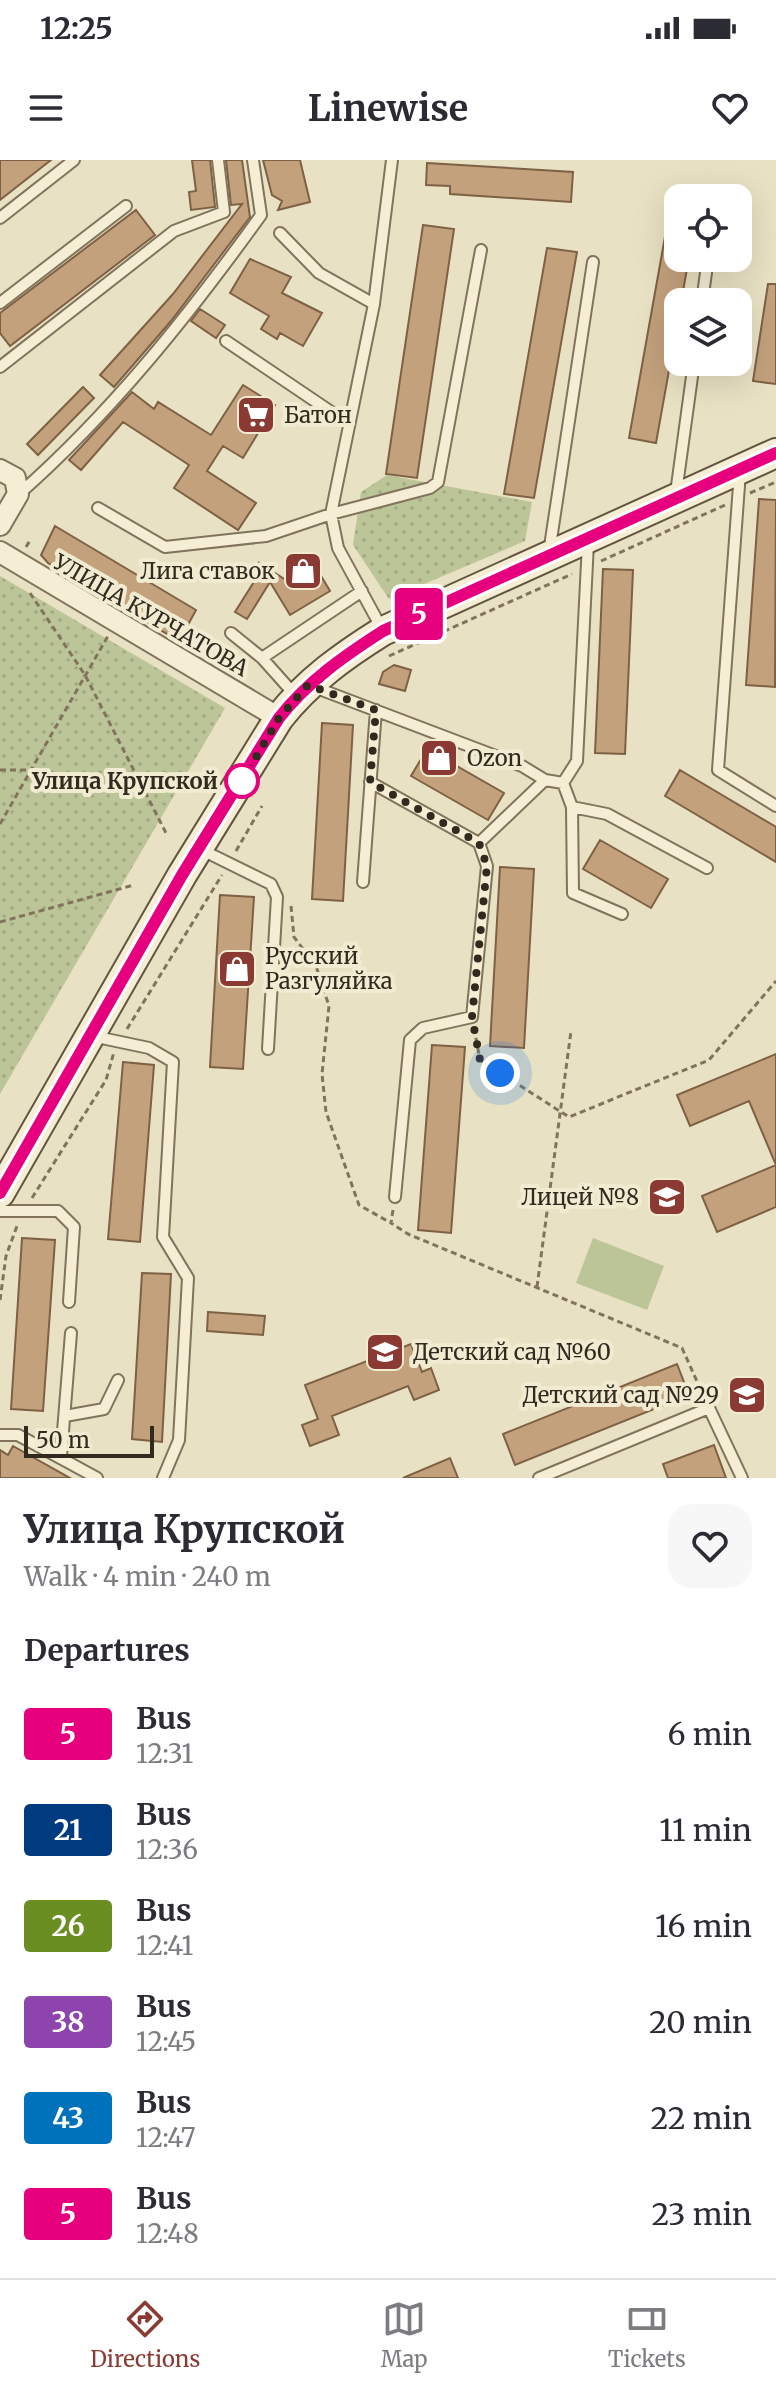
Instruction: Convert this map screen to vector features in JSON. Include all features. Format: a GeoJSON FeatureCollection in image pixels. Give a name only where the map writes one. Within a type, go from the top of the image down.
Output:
{"type":"FeatureCollection","features":[{"type":"Feature","properties":{"kind":"street"},"geometry":{"type":"LineString","coordinates":[[0,1193],[104,1039],[198,848],[294,700],[342,656],[383,631],[776,453]]}},
{"type":"Feature","properties":{"kind":"street"},"geometry":{"type":"LineString","coordinates":[[0,470],[15,478],[18,494],[0,525]]}},
{"type":"Feature","properties":{"kind":"street","name":"УЛИЦА КУРЧАТОВА"},"geometry":{"type":"LineString","coordinates":[[8,557],[116,623],[294,700]]}},
{"type":"Feature","properties":{"kind":"lane"},"geometry":{"type":"LineString","coordinates":[[0,218],[74,160]]}},
{"type":"Feature","properties":{"kind":"lane"},"geometry":{"type":"LineString","coordinates":[[0,367],[174,231],[224,212],[218,160]]}},
{"type":"Feature","properties":{"kind":"lane"},"geometry":{"type":"LineString","coordinates":[[18,494],[57,460],[187,318],[261,215],[253,160]]}},
{"type":"Feature","properties":{"kind":"lane"},"geometry":{"type":"LineString","coordinates":[[383,631],[338,548],[331,514],[374,304],[392,160]]}},
{"type":"Feature","properties":{"kind":"lane"},"geometry":{"type":"LineString","coordinates":[[0,303],[126,206]]}},
{"type":"Feature","properties":{"kind":"lane"},"geometry":{"type":"LineString","coordinates":[[280,233],[319,273],[374,304]]}},
{"type":"Feature","properties":{"kind":"lane"},"geometry":{"type":"LineString","coordinates":[[98,508],[165,547],[266,536],[331,514],[430,488],[438,482],[481,250]]}},
{"type":"Feature","properties":{"kind":"lane"},"geometry":{"type":"LineString","coordinates":[[549,555],[593,262]]}},
{"type":"Feature","properties":{"kind":"lane"},"geometry":{"type":"LineString","coordinates":[[226,341],[349,424]]}},
{"type":"Feature","properties":{"kind":"lane"},"geometry":{"type":"LineString","coordinates":[[675,499],[692,376]]}},
{"type":"Feature","properties":{"kind":"lane"},"geometry":{"type":"LineString","coordinates":[[740,470],[718,770],[776,806]]}},
{"type":"Feature","properties":{"kind":"lane"},"geometry":{"type":"LineString","coordinates":[[563,783],[577,761],[589,537]]}},
{"type":"Feature","properties":{"kind":"lane"},"geometry":{"type":"LineString","coordinates":[[262,658],[362,591]]}},
{"type":"Feature","properties":{"kind":"lane"},"geometry":{"type":"LineString","coordinates":[[231,633],[262,658],[294,700],[376,710],[522,766],[545,780],[563,783]]}},
{"type":"Feature","properties":{"kind":"lane"},"geometry":{"type":"LineString","coordinates":[[363,882],[376,710]]}},
{"type":"Feature","properties":{"kind":"lane"},"geometry":{"type":"LineString","coordinates":[[479,843],[545,780]]}},
{"type":"Feature","properties":{"kind":"lane"},"geometry":{"type":"LineString","coordinates":[[370,782],[479,843],[487,866],[472,1017],[423,1028],[410,1040],[395,1197]]}},
{"type":"Feature","properties":{"kind":"lane"},"geometry":{"type":"LineString","coordinates":[[563,783],[572,807],[573,893],[622,914]]}},
{"type":"Feature","properties":{"kind":"lane"},"geometry":{"type":"LineString","coordinates":[[572,807],[607,814],[707,868]]}},
{"type":"Feature","properties":{"kind":"lane"},"geometry":{"type":"LineString","coordinates":[[198,848],[271,884],[277,897],[268,1049]]}},
{"type":"Feature","properties":{"kind":"lane"},"geometry":{"type":"LineString","coordinates":[[104,1039],[149,1048],[173,1062],[163,1237],[188,1278],[179,1440],[163,1478]]}},
{"type":"Feature","properties":{"kind":"lane"},"geometry":{"type":"LineString","coordinates":[[0,1211],[58,1211],[74,1227],[69,1302]]}},
{"type":"Feature","properties":{"kind":"lane"},"geometry":{"type":"LineString","coordinates":[[61,1456],[71,1333]]}},
{"type":"Feature","properties":{"kind":"lane"},"geometry":{"type":"LineString","coordinates":[[65,1416],[104,1409],[118,1380]]}},
{"type":"Feature","properties":{"kind":"lane"},"geometry":{"type":"LineString","coordinates":[[539,1478],[709,1408],[742,1478]]}},
{"type":"Feature","properties":{"kind":"lane"},"geometry":{"type":"LineString","coordinates":[[0,1435],[18,1435],[97,1478]]}},
{"type":"Feature","properties":{"kind":"path"},"geometry":{"type":"LineString","coordinates":[[8,557],[31,539]]}},
{"type":"Feature","properties":{"kind":"path"},"geometry":{"type":"LineString","coordinates":[[28,591],[85,675],[166,833]]}},
{"type":"Feature","properties":{"kind":"path"},"geometry":{"type":"LineString","coordinates":[[0,824],[116,623]]}},
{"type":"Feature","properties":{"kind":"path"},"geometry":{"type":"LineString","coordinates":[[0,770],[29,770]]}},
{"type":"Feature","properties":{"kind":"path"},"geometry":{"type":"LineString","coordinates":[[246,860],[236,852],[262,806]]}},
{"type":"Feature","properties":{"kind":"path"},"geometry":{"type":"LineString","coordinates":[[0,1300],[6,1256],[23,1211],[106,1080],[104,1039],[229,863]]}},
{"type":"Feature","properties":{"kind":"path"},"geometry":{"type":"LineString","coordinates":[[0,922],[134,885]]}},
{"type":"Feature","properties":{"kind":"path"},"geometry":{"type":"LineString","coordinates":[[291,901],[294,937],[316,966],[329,1006],[322,1074],[326,1112],[359,1205],[391,1223],[682,1348],[709,1408]]}},
{"type":"Feature","properties":{"kind":"path"},"geometry":{"type":"LineString","coordinates":[[472,1017],[480,1060],[569,1117],[709,1060],[776,981]]}},
{"type":"Feature","properties":{"kind":"path"},"geometry":{"type":"LineString","coordinates":[[537,1287],[571,1031]]}},
{"type":"Feature","properties":{"kind":"path"},"geometry":{"type":"LineString","coordinates":[[391,1223],[395,1197]]}},
{"type":"Feature","properties":{"kind":"green space"},"geometry":{"type":"Polygon","coordinates":[[[387,475],[532,502],[525,541],[389,599],[353,545],[361,492],[387,475]]]}},
{"type":"Feature","properties":{"kind":"green space"},"geometry":{"type":"Polygon","coordinates":[[[0,576],[225,708],[0,1094],[0,576]]]}},
{"type":"Feature","properties":{"kind":"green space"},"geometry":{"type":"Polygon","coordinates":[[[593,1238],[664,1266],[647,1310],[576,1283],[593,1238]]]}},
{"type":"Feature","properties":{"kind":"building"},"geometry":{"type":"Polygon","coordinates":[[[0,160],[51,160],[0,200],[0,160]]]}},
{"type":"Feature","properties":{"kind":"building"},"geometry":{"type":"Polygon","coordinates":[[[192,160],[210,160],[215,207],[191,210],[189,192],[196,191],[192,160]]]}},
{"type":"Feature","properties":{"kind":"building"},"geometry":{"type":"Polygon","coordinates":[[[226,160],[242,160],[250,217],[171,321],[114,387],[100,375],[173,294],[242,204],[231,205],[226,160]]]}},
{"type":"Feature","properties":{"kind":"building"},"geometry":{"type":"Polygon","coordinates":[[[263,160],[300,160],[310,202],[278,210],[282,201],[272,195],[263,160]]]}},
{"type":"Feature","properties":{"kind":"building"},"geometry":{"type":"Polygon","coordinates":[[[427,163],[573,172],[571,202],[450,194],[450,186],[426,185],[427,163]]]}},
{"type":"Feature","properties":{"kind":"building"},"geometry":{"type":"Polygon","coordinates":[[[136,210],[155,235],[10,346],[0,333],[0,313],[136,210]]]}},
{"type":"Feature","properties":{"kind":"building"},"geometry":{"type":"Polygon","coordinates":[[[423,225],[454,229],[417,478],[386,474],[423,225]]]}},
{"type":"Feature","properties":{"kind":"building"},"geometry":{"type":"Polygon","coordinates":[[[664,242],[664,272],[686,272],[684,288],[664,288],[664,376],[668,376],[656,443],[629,438],[664,242]]]}},
{"type":"Feature","properties":{"kind":"building"},"geometry":{"type":"Polygon","coordinates":[[[547,248],[577,252],[534,498],[504,494],[547,248]]]}},
{"type":"Feature","properties":{"kind":"building"},"geometry":{"type":"Polygon","coordinates":[[[250,259],[291,277],[282,293],[322,313],[303,346],[280,333],[277,339],[261,329],[269,316],[230,293],[250,259]]]}},
{"type":"Feature","properties":{"kind":"building"},"geometry":{"type":"Polygon","coordinates":[[[768,284],[776,284],[776,384],[753,381],[768,284]]]}},
{"type":"Feature","properties":{"kind":"building"},"geometry":{"type":"Polygon","coordinates":[[[200,309],[225,325],[216,338],[191,321],[200,309]]]}},
{"type":"Feature","properties":{"kind":"building"},"geometry":{"type":"Polygon","coordinates":[[[243,385],[275,405],[243,458],[223,446],[207,471],[256,503],[238,530],[174,488],[189,465],[123,422],[81,470],[69,460],[132,392],[154,409],[158,402],[211,435],[243,385]]]}},
{"type":"Feature","properties":{"kind":"building"},"geometry":{"type":"Polygon","coordinates":[[[83,387],[94,398],[38,455],[27,444],[83,387]]]}},
{"type":"Feature","properties":{"kind":"building"},"geometry":{"type":"Polygon","coordinates":[[[759,499],[776,500],[775,687],[746,685],[759,499]]]}},
{"type":"Feature","properties":{"kind":"building"},"geometry":{"type":"Polygon","coordinates":[[[55,526],[196,610],[179,641],[48,563],[41,555],[55,526]]]}},
{"type":"Feature","properties":{"kind":"building"},"geometry":{"type":"Polygon","coordinates":[[[258,562],[289,582],[315,566],[330,591],[290,615],[270,582],[247,619],[235,612],[262,569],[258,562]]]}},
{"type":"Feature","properties":{"kind":"building"},"geometry":{"type":"Polygon","coordinates":[[[603,569],[633,570],[625,754],[595,753],[603,569]]]}},
{"type":"Feature","properties":{"kind":"building"},"geometry":{"type":"Polygon","coordinates":[[[394,665],[411,670],[405,691],[379,684],[383,672],[394,665]]]}},
{"type":"Feature","properties":{"kind":"building"},"geometry":{"type":"Polygon","coordinates":[[[322,723],[353,725],[343,901],[312,899],[322,723]]]}},
{"type":"Feature","properties":{"kind":"building"},"geometry":{"type":"Polygon","coordinates":[[[427,749],[504,793],[488,820],[411,776],[427,749]]]}},
{"type":"Feature","properties":{"kind":"building"},"geometry":{"type":"Polygon","coordinates":[[[680,770],[776,827],[776,862],[665,796],[680,770]]]}},
{"type":"Feature","properties":{"kind":"building"},"geometry":{"type":"Polygon","coordinates":[[[600,840],[668,879],[651,908],[583,869],[600,840]]]}},
{"type":"Feature","properties":{"kind":"building"},"geometry":{"type":"Polygon","coordinates":[[[500,867],[534,869],[524,1048],[490,1046],[500,867]]]}},
{"type":"Feature","properties":{"kind":"building"},"geometry":{"type":"Polygon","coordinates":[[[220,895],[254,897],[243,1069],[210,1067],[220,895]]]}},
{"type":"Feature","properties":{"kind":"building"},"geometry":{"type":"Polygon","coordinates":[[[432,1045],[465,1047],[451,1233],[418,1230],[432,1045]]]}},
{"type":"Feature","properties":{"kind":"building"},"geometry":{"type":"Polygon","coordinates":[[[776,1054],[776,1165],[749,1101],[690,1126],[677,1095],[776,1054]]]}},
{"type":"Feature","properties":{"kind":"building"},"geometry":{"type":"Polygon","coordinates":[[[123,1062],[154,1065],[140,1242],[108,1239],[123,1062]]]}},
{"type":"Feature","properties":{"kind":"building"},"geometry":{"type":"Polygon","coordinates":[[[776,1165],[776,1207],[717,1232],[702,1196],[776,1165]]]}},
{"type":"Feature","properties":{"kind":"building"},"geometry":{"type":"Polygon","coordinates":[[[22,1238],[55,1240],[43,1411],[11,1409],[22,1238]]]}},
{"type":"Feature","properties":{"kind":"building"},"geometry":{"type":"Polygon","coordinates":[[[142,1273],[171,1274],[162,1442],[132,1439],[142,1273]]]}},
{"type":"Feature","properties":{"kind":"building"},"geometry":{"type":"Polygon","coordinates":[[[208,1312],[265,1316],[263,1335],[207,1331],[208,1312]]]}},
{"type":"Feature","properties":{"kind":"building"},"geometry":{"type":"Polygon","coordinates":[[[411,1344],[422,1372],[431,1368],[439,1390],[414,1400],[408,1386],[332,1416],[339,1435],[310,1446],[302,1425],[318,1419],[305,1385],[411,1344]]]}},
{"type":"Feature","properties":{"kind":"building"},"geometry":{"type":"Polygon","coordinates":[[[677,1364],[689,1395],[515,1465],[503,1434],[677,1364]]]}},
{"type":"Feature","properties":{"kind":"building"},"geometry":{"type":"Polygon","coordinates":[[[714,1445],[726,1478],[668,1478],[663,1464],[714,1445]]]}},
{"type":"Feature","properties":{"kind":"building"},"geometry":{"type":"Polygon","coordinates":[[[13,1446],[70,1478],[0,1478],[0,1450],[8,1455],[13,1446]]]}},
{"type":"Feature","properties":{"kind":"building"},"geometry":{"type":"Polygon","coordinates":[[[450,1458],[458,1478],[403,1478],[450,1458]]]}},
{"type":"Feature","properties":{"kind":"bus line","name":"5"},"geometry":{"type":"LineString","coordinates":[[0,1193],[198,848],[279,718],[296,697],[342,656],[383,631],[776,453]]}},
{"type":"Feature","properties":{"kind":"place","name":"Батон"},"geometry":{"type":"Point","coordinates":[256,415]}},
{"type":"Feature","properties":{"kind":"place","name":"Лига ставок"},"geometry":{"type":"Point","coordinates":[303,571]}},
{"type":"Feature","properties":{"kind":"place","name":"Ozon"},"geometry":{"type":"Point","coordinates":[439,758]}},
{"type":"Feature","properties":{"kind":"place","name":"Улица Крупской"},"geometry":{"type":"Point","coordinates":[242,781]}},
{"type":"Feature","properties":{"kind":"place","name":"Русский Разгуляйка"},"geometry":{"type":"Point","coordinates":[237,969]}},
{"type":"Feature","properties":{"kind":"place","name":"Лицей №8"},"geometry":{"type":"Point","coordinates":[667,1197]}},
{"type":"Feature","properties":{"kind":"place","name":"Детский сад №60"},"geometry":{"type":"Point","coordinates":[385,1352]}},
{"type":"Feature","properties":{"kind":"place","name":"Детский сад №29"},"geometry":{"type":"Point","coordinates":[747,1395]}},
{"type":"Feature","properties":{"kind":"route"},"geometry":{"type":"LineString","coordinates":[[242,781],[279,718],[308,685],[376,710],[370,782],[479,843],[487,866],[472,1017],[480,1060],[500,1073]]}}]}
